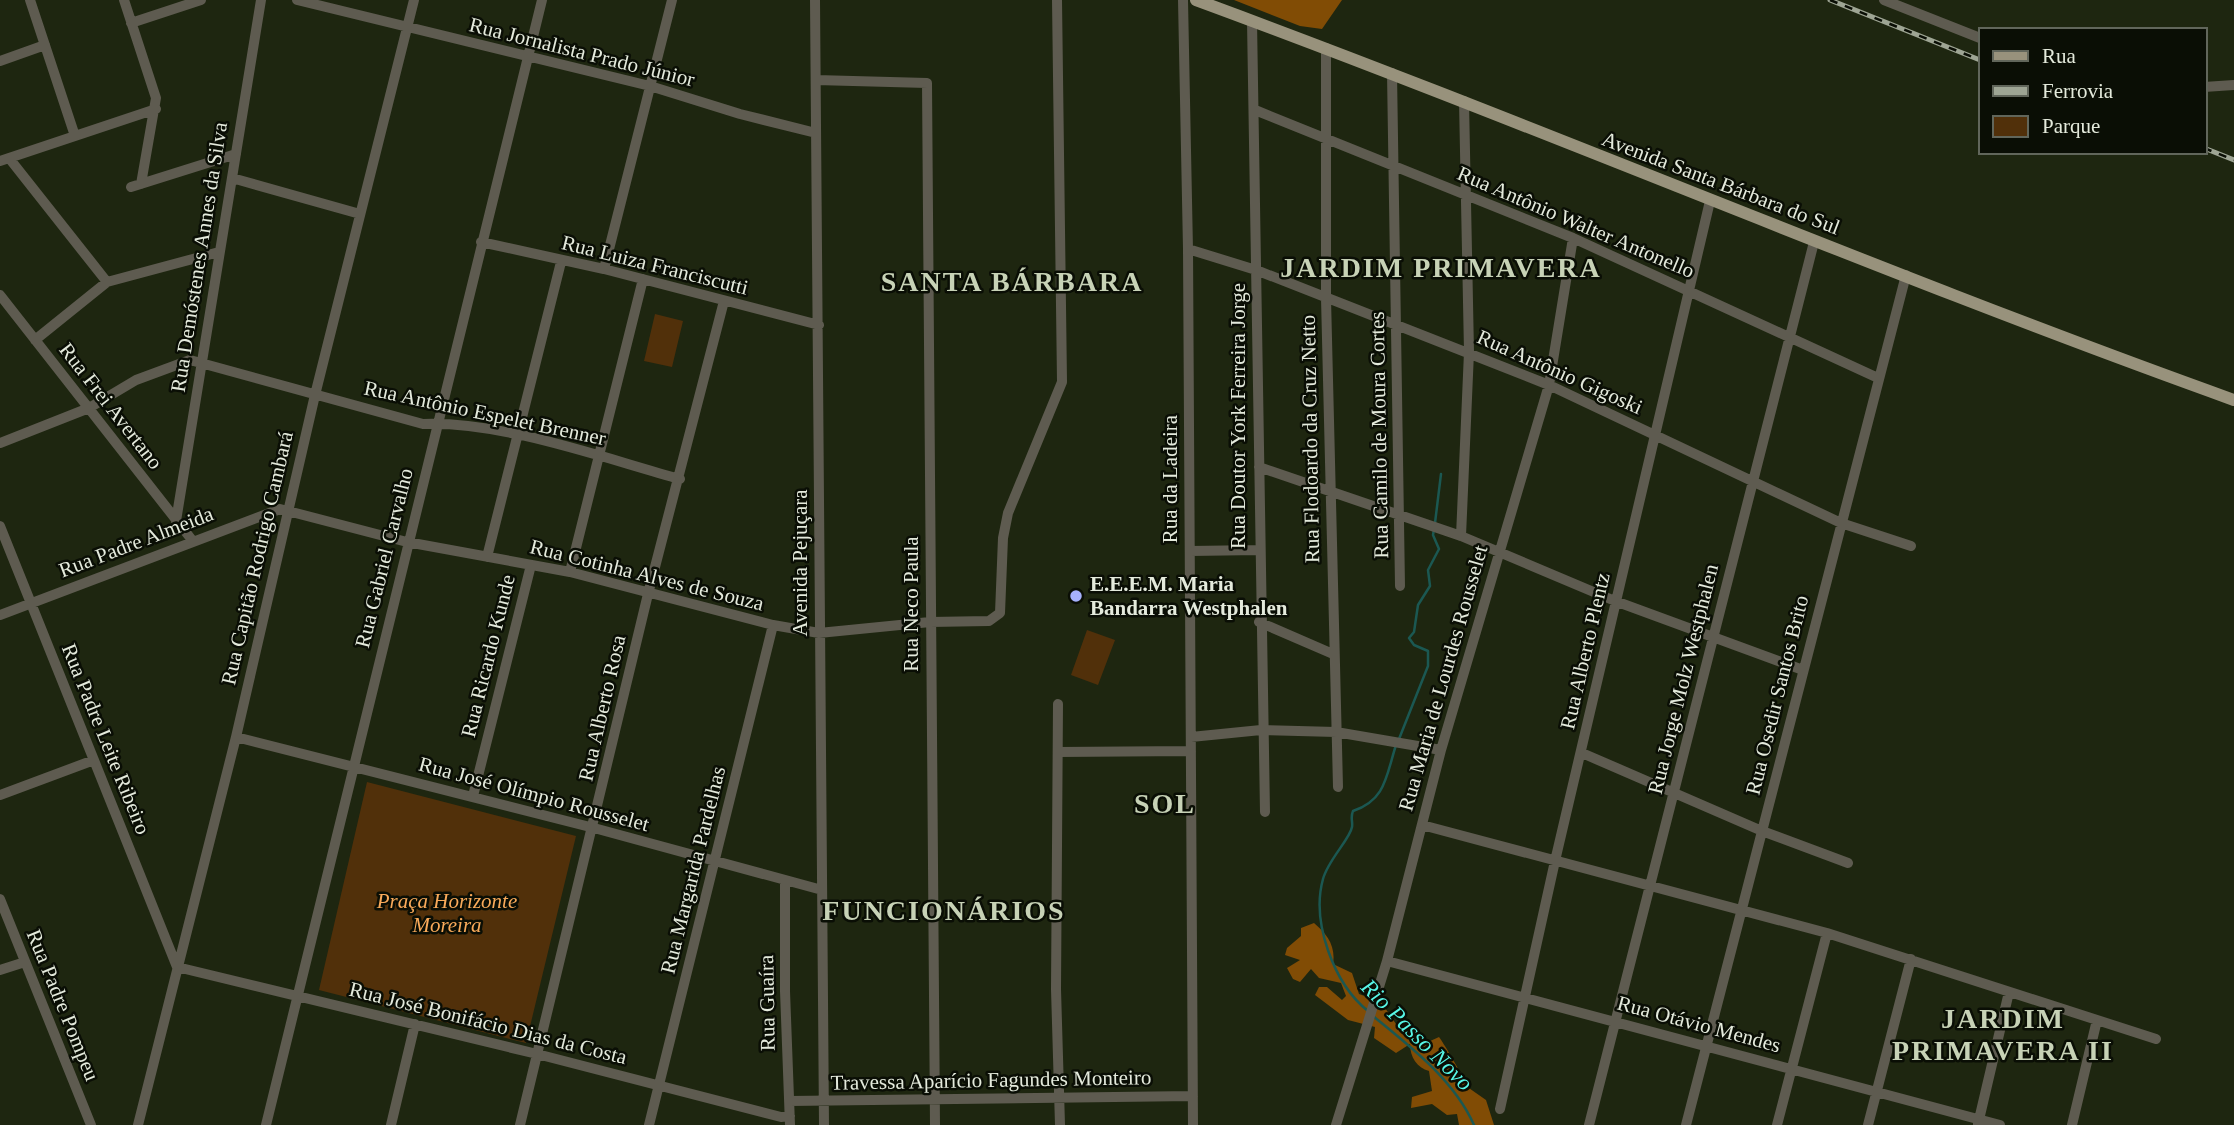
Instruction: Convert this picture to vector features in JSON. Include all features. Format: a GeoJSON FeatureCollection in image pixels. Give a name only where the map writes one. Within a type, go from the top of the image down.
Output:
{"type":"FeatureCollection","features":[{"type":"Feature","properties":{"kind":"main road","name":"Avenida Santa Bárbara do Sul"},"geometry":{"type":"LineString","coordinates":[[1196,0],[1464,101],[1814,242],[2234,400]]}},
{"type":"Feature","properties":{"kind":"street"},"geometry":{"type":"LineString","coordinates":[[30,0],[75,136]]}},
{"type":"Feature","properties":{"kind":"street"},"geometry":{"type":"LineString","coordinates":[[124,0],[156,98],[156,109],[136,185],[236,154]]}},
{"type":"Feature","properties":{"kind":"street"},"geometry":{"type":"LineString","coordinates":[[131,23],[201,0]]}},
{"type":"Feature","properties":{"kind":"street","name":"Rua Demóstenes Annes da Silva"},"geometry":{"type":"LineString","coordinates":[[176,521],[261,0]]}},
{"type":"Feature","properties":{"kind":"street","name":"Rua Jornalista Prado Júnior"},"geometry":{"type":"LineString","coordinates":[[297,0],[407,29],[650,86],[740,114],[816,133]]}},
{"type":"Feature","properties":{"kind":"street","name":"Rua Capitão Rodrigo Cambará"},"geometry":{"type":"LineString","coordinates":[[138,1125],[236,737],[315,395],[414,0]]}},
{"type":"Feature","properties":{"kind":"street","name":"Rua Gabriel Carvalho"},"geometry":{"type":"LineString","coordinates":[[266,1125],[542,0]]}},
{"type":"Feature","properties":{"kind":"street"},"geometry":{"type":"LineString","coordinates":[[604,269],[672,0]]}},
{"type":"Feature","properties":{"kind":"street","name":"Avenida Pejuçara"},"geometry":{"type":"LineString","coordinates":[[815,0],[824,1125]]}},
{"type":"Feature","properties":{"kind":"street","name":"Rua Cotinha Alves de Souza"},"geometry":{"type":"LineString","coordinates":[[288,510],[407,542],[570,572],[773,625],[819,633],[930,622],[989,621],[1000,613],[1003,538],[1008,513],[1062,383],[1057,0]]}},
{"type":"Feature","properties":{"kind":"street","name":"Rua da Ladeira"},"geometry":{"type":"LineString","coordinates":[[1183,0],[1188,249],[1194,1125]]}},
{"type":"Feature","properties":{"kind":"street"},"geometry":{"type":"LineString","coordinates":[[1884,0],[1979,38]]}},
{"type":"Feature","properties":{"kind":"street","name":"Rua Doutor York Ferreira Jorge"},"geometry":{"type":"LineString","coordinates":[[1252,21],[1259,622],[1265,812]]}},
{"type":"Feature","properties":{"kind":"street"},"geometry":{"type":"LineString","coordinates":[[0,61],[45,45]]}},
{"type":"Feature","properties":{"kind":"street","name":"Rua Flodoardo da Cruz Netto"},"geometry":{"type":"LineString","coordinates":[[1326,48],[1326,298],[1338,787]]}},
{"type":"Feature","properties":{"kind":"street","name":"Rua Camilo de Moura Cortes"},"geometry":{"type":"LineString","coordinates":[[1392,73],[1400,586]]}},
{"type":"Feature","properties":{"kind":"street","name":"Rua Neco Paula"},"geometry":{"type":"LineString","coordinates":[[816,80],[927,83],[935,1125]]}},
{"type":"Feature","properties":{"kind":"street"},"geometry":{"type":"LineString","coordinates":[[2206,87],[2234,85]]}},
{"type":"Feature","properties":{"kind":"street"},"geometry":{"type":"LineString","coordinates":[[1461,537],[1469,352],[1464,101]]}},
{"type":"Feature","properties":{"kind":"street"},"geometry":{"type":"LineString","coordinates":[[107,282],[4,159],[156,109]]}},
{"type":"Feature","properties":{"kind":"street","name":"Rua Antônio Walter Antonello"},"geometry":{"type":"LineString","coordinates":[[1255,110],[1573,238],[1688,290],[1790,341],[1878,378]]}},
{"type":"Feature","properties":{"kind":"street"},"geometry":{"type":"LineString","coordinates":[[232,178],[360,214]]}},
{"type":"Feature","properties":{"kind":"street","name":"Rua Alberto Plentz"},"geometry":{"type":"LineString","coordinates":[[1500,1109],[1615,601],[1657,435],[1710,201]]}},
{"type":"Feature","properties":{"kind":"street","name":"Rua Maria de Lourdes Rousselet"},"geometry":{"type":"LineString","coordinates":[[1336,1125],[1387,961],[1441,750],[1549,385],[1573,238]]}},
{"type":"Feature","properties":{"kind":"street","name":"Rua Luiza Franciscutti"},"geometry":{"type":"LineString","coordinates":[[481,242],[561,262],[604,269],[819,325]]}},
{"type":"Feature","properties":{"kind":"street","name":"Rua Jorge Molz Westphalen"},"geometry":{"type":"LineString","coordinates":[[1589,1125],[1814,242]]}},
{"type":"Feature","properties":{"kind":"street","name":"Rua Antônio Gigoski"},"geometry":{"type":"LineString","coordinates":[[1188,249],[1256,270],[1398,327],[1469,352],[1549,385],[1842,523],[1911,546]]}},
{"type":"Feature","properties":{"kind":"street"},"geometry":{"type":"LineString","coordinates":[[36,340],[107,282],[219,252]]}},
{"type":"Feature","properties":{"kind":"street"},"geometry":{"type":"LineString","coordinates":[[487,557],[561,262]]}},
{"type":"Feature","properties":{"kind":"street","name":"Rua Osedir Santos Brito"},"geometry":{"type":"LineString","coordinates":[[1686,1125],[1906,275]]}},
{"type":"Feature","properties":{"kind":"street"},"geometry":{"type":"LineString","coordinates":[[570,572],[643,279]]}},
{"type":"Feature","properties":{"kind":"street","name":"Rua Frei Avertano"},"geometry":{"type":"LineString","coordinates":[[0,295],[192,540]]}},
{"type":"Feature","properties":{"kind":"street","name":"Rua Alberto Rosa"},"geometry":{"type":"LineString","coordinates":[[520,1125],[594,828],[648,594],[680,479],[724,301]]}},
{"type":"Feature","properties":{"kind":"street"},"geometry":{"type":"LineString","coordinates":[[0,443],[89,408],[136,380],[186,361],[201,363]]}},
{"type":"Feature","properties":{"kind":"street","name":"Rua Antônio Espelet Brenner"},"geometry":{"type":"LineString","coordinates":[[201,363],[423,424],[449,422],[517,436],[680,479]]}},
{"type":"Feature","properties":{"kind":"street"},"geometry":{"type":"LineString","coordinates":[[1259,467],[1461,537],[1615,601],[1803,670]]}},
{"type":"Feature","properties":{"kind":"street","name":"Rua Padre Almeida"},"geometry":{"type":"LineString","coordinates":[[0,615],[274,510],[288,510]]}},
{"type":"Feature","properties":{"kind":"street","name":"Rua Padre Leite Ribeiro"},"geometry":{"type":"LineString","coordinates":[[0,526],[177,967]]}},
{"type":"Feature","properties":{"kind":"street"},"geometry":{"type":"LineString","coordinates":[[1190,551],[1259,550]]}},
{"type":"Feature","properties":{"kind":"street","name":"Rua Ricardo Kunde"},"geometry":{"type":"LineString","coordinates":[[473,796],[531,565]]}},
{"type":"Feature","properties":{"kind":"street"},"geometry":{"type":"LineString","coordinates":[[1259,622],[1333,654]]}},
{"type":"Feature","properties":{"kind":"street","name":"Rua Margarida Pardelhas"},"geometry":{"type":"LineString","coordinates":[[649,1125],[773,625]]}},
{"type":"Feature","properties":{"kind":"street"},"geometry":{"type":"LineString","coordinates":[[1058,704],[1056,989],[1060,1125]]}},
{"type":"Feature","properties":{"kind":"street"},"geometry":{"type":"LineString","coordinates":[[1191,737],[1261,730],[1336,732],[1441,750]]}},
{"type":"Feature","properties":{"kind":"street","name":"Rua José Olímpio Rousselet"},"geometry":{"type":"LineString","coordinates":[[236,737],[473,796],[822,890]]}},
{"type":"Feature","properties":{"kind":"street"},"geometry":{"type":"LineString","coordinates":[[1058,752],[1191,751]]}},
{"type":"Feature","properties":{"kind":"street"},"geometry":{"type":"LineString","coordinates":[[1582,753],[1762,831],[1847,863]]}},
{"type":"Feature","properties":{"kind":"street"},"geometry":{"type":"LineString","coordinates":[[0,795],[94,760]]}},
{"type":"Feature","properties":{"kind":"street"},"geometry":{"type":"LineString","coordinates":[[1422,825],[1828,933],[2156,1040]]}},
{"type":"Feature","properties":{"kind":"street","name":"Rua Guaíra"},"geometry":{"type":"LineString","coordinates":[[785,881],[789,1101],[785,1121]]}},
{"type":"Feature","properties":{"kind":"street","name":"Rua Padre Pompeu"},"geometry":{"type":"LineString","coordinates":[[0,899],[91,1125]]}},
{"type":"Feature","properties":{"kind":"street"},"geometry":{"type":"LineString","coordinates":[[1777,1125],[1828,933]]}},
{"type":"Feature","properties":{"kind":"street"},"geometry":{"type":"LineString","coordinates":[[1868,1125],[1911,959]]}},
{"type":"Feature","properties":{"kind":"street","name":"Rua Otávio Mendes"},"geometry":{"type":"LineString","coordinates":[[1387,961],[1877,1092],[1978,1122],[2000,1125]]}},
{"type":"Feature","properties":{"kind":"street"},"geometry":{"type":"LineString","coordinates":[[0,970],[25,962]]}},
{"type":"Feature","properties":{"kind":"street","name":"Rua José Bonifácio Dias da Costa"},"geometry":{"type":"LineString","coordinates":[[177,967],[537,1054],[785,1121]]}},
{"type":"Feature","properties":{"kind":"street"},"geometry":{"type":"LineString","coordinates":[[1978,1122],[2009,992]]}},
{"type":"Feature","properties":{"kind":"street"},"geometry":{"type":"LineString","coordinates":[[2072,1125],[2097,1020]]}},
{"type":"Feature","properties":{"kind":"street"},"geometry":{"type":"LineString","coordinates":[[391,1125],[415,1024]]}},
{"type":"Feature","properties":{"kind":"street","name":"Travessa Aparício Fagundes Monteiro"},"geometry":{"type":"LineString","coordinates":[[789,1101],[1060,1100],[1193,1096]]}},
{"type":"Feature","properties":{"kind":"green space"},"geometry":{"type":"Polygon","coordinates":[[[655,314],[683,321],[672,367],[644,361],[655,314]]]}},
{"type":"Feature","properties":{"kind":"green space"},"geometry":{"type":"Polygon","coordinates":[[[1087,630],[1115,640],[1098,685],[1071,675],[1087,630]]]}},
{"type":"Feature","properties":{"kind":"green space","name":"Praça Horizonte Moreira"},"geometry":{"type":"Polygon","coordinates":[[[367,782],[576,836],[526,1043],[319,990],[367,782]]]}},
{"type":"Feature","properties":{"kind":"shaded area"},"geometry":{"type":"Polygon","coordinates":[[[1234,0],[1342,0],[1322,29],[1300,26],[1234,0]]]}},
{"type":"Feature","properties":{"kind":"shaded area"},"geometry":{"type":"Polygon","coordinates":[[[1314,923],[1330,941],[1333,964],[1352,973],[1359,994],[1381,1002],[1396,1024],[1420,1034],[1428,1042],[1439,1037],[1466,1086],[1486,1100],[1494,1125],[1459,1125],[1457,1114],[1447,1115],[1432,1104],[1411,1108],[1412,1097],[1432,1091],[1429,1071],[1415,1061],[1410,1044],[1396,1053],[1374,1038],[1375,1027],[1348,1020],[1315,995],[1319,987],[1327,987],[1342,1000],[1346,996],[1341,983],[1319,978],[1311,969],[1300,982],[1293,979],[1287,968],[1300,960],[1285,955],[1287,948],[1301,936],[1301,928],[1314,923]]]}},
{"type":"Feature","properties":{"kind":"waterway","name":"Rio Passo Novo"},"geometry":{"type":"LineString","coordinates":[[1435,523],[1441,474]]}},
{"type":"Feature","properties":{"kind":"waterway","name":"Rio Passo Novo"},"geometry":{"type":"LineString","coordinates":[[1399,739],[1428,666],[1428,651],[1414,645],[1409,638],[1414,632],[1418,605],[1430,586],[1428,570],[1439,549],[1433,535],[1434,529]]}},
{"type":"Feature","properties":{"kind":"waterway","name":"Rio Passo Novo"},"geometry":{"type":"LineString","coordinates":[[1368,1011],[1345,985],[1328,951],[1320,914],[1320,896],[1329,865],[1352,827],[1353,811],[1372,800],[1383,786],[1396,745]]}},
{"type":"Feature","properties":{"kind":"waterway","name":"Rio Passo Novo"},"geometry":{"type":"LineString","coordinates":[[1373,1016],[1443,1079],[1455,1093],[1474,1125]]}},
{"type":"Feature","properties":{"kind":"railway"},"geometry":{"type":"LineString","coordinates":[[1830,0],[1979,60]]}},
{"type":"Feature","properties":{"kind":"railway"},"geometry":{"type":"LineString","coordinates":[[2206,149],[2234,160]]}},
{"type":"Feature","properties":{"kind":"place","name":"E.E.E.M. Maria Bandarra Westphalen"},"geometry":{"type":"Point","coordinates":[1076,596]}},
{"type":"Feature","properties":{"kind":"district","name":"JARDIM PRIMAVERA"},"geometry":{"type":"Point","coordinates":[1441,267]}},
{"type":"Feature","properties":{"kind":"district","name":"SANTA BÁRBARA"},"geometry":{"type":"Point","coordinates":[1012,281]}},
{"type":"Feature","properties":{"kind":"district","name":"SOL"},"geometry":{"type":"Point","coordinates":[1165,803]}},
{"type":"Feature","properties":{"kind":"district","name":"FUNCIONÁRIOS"},"geometry":{"type":"Point","coordinates":[944,910]}},
{"type":"Feature","properties":{"kind":"district","name":"JARDIM PRIMAVERA II"},"geometry":{"type":"Point","coordinates":[2003,1034]}}]}
